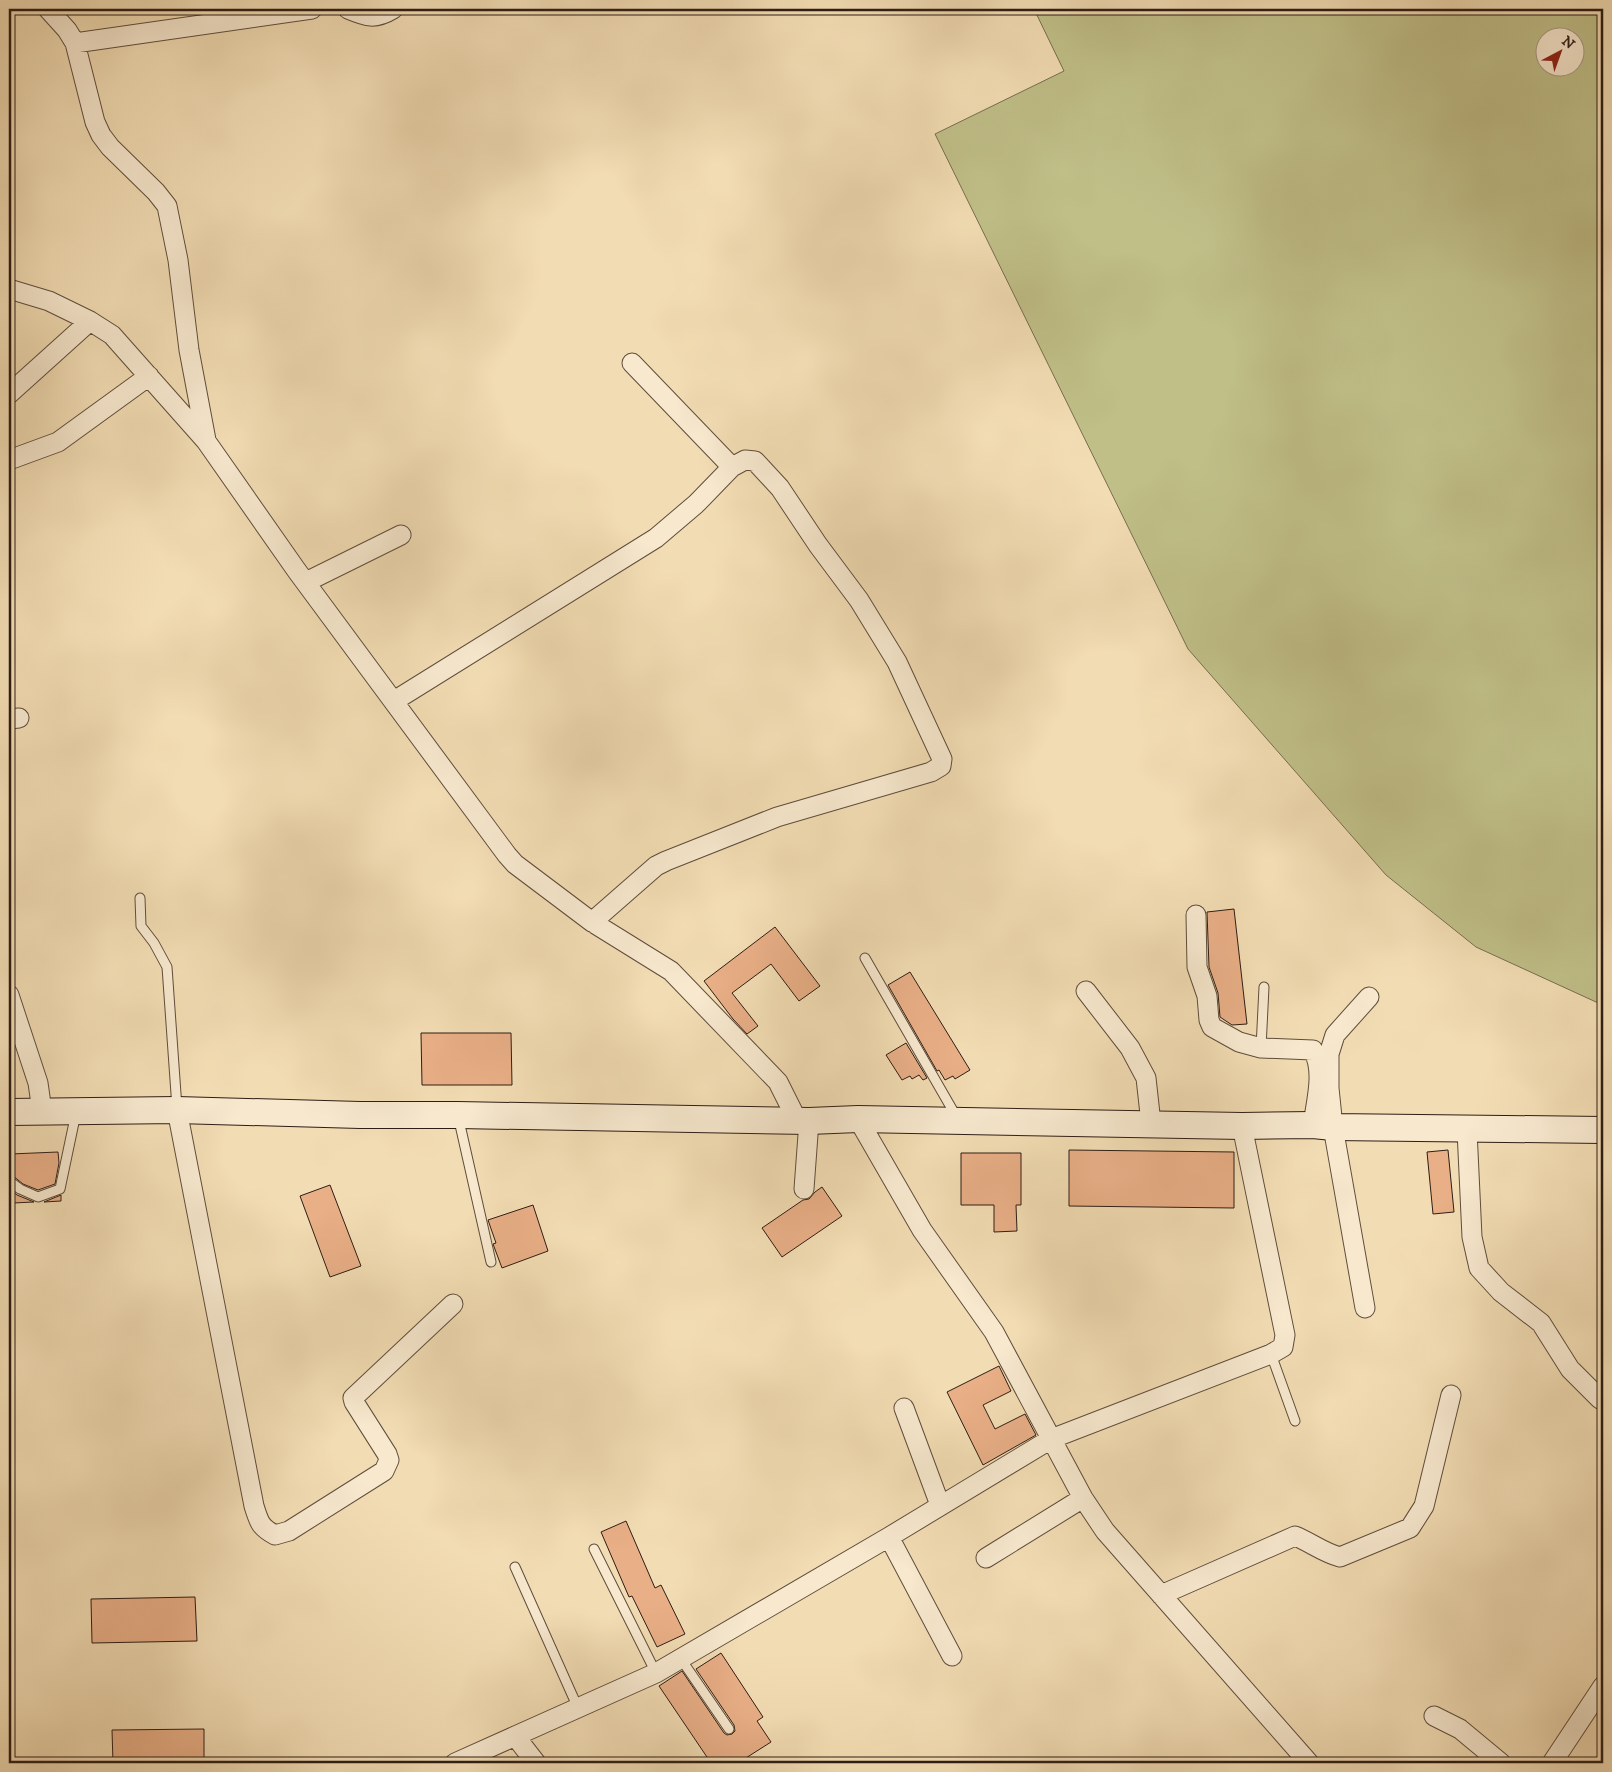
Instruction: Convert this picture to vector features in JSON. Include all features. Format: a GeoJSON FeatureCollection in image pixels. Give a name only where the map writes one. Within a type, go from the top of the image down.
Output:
{"type":"FeatureCollection","features":[{"type":"Feature","properties":{"kind":"street"},"geometry":{"type":"LineString","coordinates":[[48,9],[76,43],[95,122],[101,136],[156,192],[167,206],[178,260],[189,350],[206,441]]}},
{"type":"Feature","properties":{"kind":"street"},"geometry":{"type":"LineString","coordinates":[[76,43],[312,9]]}},
{"type":"Feature","properties":{"kind":"street"},"geometry":{"type":"LineString","coordinates":[[348,9],[372,17],[382,16],[393,9]]}},
{"type":"Feature","properties":{"kind":"street"},"geometry":{"type":"LineString","coordinates":[[9,289],[49,301],[90,321],[112,335],[206,441],[306,582],[515,864],[592,922],[671,971],[778,1082],[803,1121],[804,1189]]}},
{"type":"Feature","properties":{"kind":"street"},"geometry":{"type":"LineString","coordinates":[[9,394],[90,321]]}},
{"type":"Feature","properties":{"kind":"street"},"geometry":{"type":"LineString","coordinates":[[632,363],[732,467]]}},
{"type":"Feature","properties":{"kind":"street"},"geometry":{"type":"LineString","coordinates":[[9,460],[58,442],[149,376]]}},
{"type":"Feature","properties":{"kind":"street"},"geometry":{"type":"LineString","coordinates":[[394,701],[656,538],[696,504],[732,467],[745,460],[755,462],[780,488],[818,545],[859,600],[897,662],[942,759],[941,766],[931,772],[777,817],[666,861],[656,866],[592,922]]}},
{"type":"Feature","properties":{"kind":"street"},"geometry":{"type":"LineString","coordinates":[[306,582],[401,535]]}},
{"type":"Feature","properties":{"kind":"street"},"geometry":{"type":"LineString","coordinates":[[1196,915],[1197,967],[1207,996],[1209,1020],[1212,1027],[1216,1031],[1239,1042],[1261,1048],[1313,1050],[1317,1057],[1323,1126],[1365,1308]]}},
{"type":"Feature","properties":{"kind":"street"},"geometry":{"type":"LineString","coordinates":[[1086,991],[1130,1048],[1146,1078],[1151,1123]]}},
{"type":"Feature","properties":{"kind":"street"},"geometry":{"type":"LineString","coordinates":[[9,995],[38,1084],[42,1112]]}},
{"type":"Feature","properties":{"kind":"street"},"geometry":{"type":"LineString","coordinates":[[1323,1126],[1328,1088],[1329,1054],[1335,1035],[1369,996]]}},
{"type":"Feature","properties":{"kind":"street"},"geometry":{"type":"LineString","coordinates":[[177,1110],[254,1506],[259,1523],[267,1531],[275,1535],[289,1531],[384,1471],[389,1460],[388,1454],[353,1398],[453,1304]]}},
{"type":"Feature","properties":{"kind":"street"},"geometry":{"type":"LineString","coordinates":[[9,1112],[177,1110],[360,1115],[803,1121],[858,1119],[1467,1130],[1603,1130]]}},
{"type":"Feature","properties":{"kind":"street"},"geometry":{"type":"LineString","coordinates":[[858,1119],[922,1230],[994,1332],[1083,1498],[1105,1531],[1160,1596],[1309,1763]]}},
{"type":"Feature","properties":{"kind":"street"},"geometry":{"type":"LineString","coordinates":[[455,1763],[656,1673],[889,1537],[1051,1439],[1271,1354],[1283,1347],[1285,1335],[1242,1126]]}},
{"type":"Feature","properties":{"kind":"street"},"geometry":{"type":"LineString","coordinates":[[1467,1130],[1472,1237],[1479,1268],[1501,1292],[1540,1323],[1570,1369],[1600,1399]]}},
{"type":"Feature","properties":{"kind":"street"},"geometry":{"type":"LineString","coordinates":[[1160,1596],[1294,1536],[1308,1541],[1328,1554],[1340,1557],[1410,1528],[1424,1506],[1451,1395]]}},
{"type":"Feature","properties":{"kind":"street"},"geometry":{"type":"LineString","coordinates":[[904,1408],[940,1505]]}},
{"type":"Feature","properties":{"kind":"street"},"geometry":{"type":"LineString","coordinates":[[986,1558],[1083,1498]]}},
{"type":"Feature","properties":{"kind":"street"},"geometry":{"type":"LineString","coordinates":[[889,1537],[952,1656]]}},
{"type":"Feature","properties":{"kind":"street"},"geometry":{"type":"LineString","coordinates":[[1552,1763],[1603,1686]]}},
{"type":"Feature","properties":{"kind":"street"},"geometry":{"type":"LineString","coordinates":[[1434,1716],[1460,1729],[1501,1763]]}},
{"type":"Feature","properties":{"kind":"street"},"geometry":{"type":"LineString","coordinates":[[515,1736],[536,1763]]}},
{"type":"Feature","properties":{"kind":"lane"},"geometry":{"type":"LineString","coordinates":[[140,898],[142,926],[167,967],[177,1110]]}},
{"type":"Feature","properties":{"kind":"lane"},"geometry":{"type":"LineString","coordinates":[[864,958],[959,1121]]}},
{"type":"Feature","properties":{"kind":"lane"},"geometry":{"type":"LineString","coordinates":[[1261,1048],[1264,987]]}},
{"type":"Feature","properties":{"kind":"lane"},"geometry":{"type":"LineString","coordinates":[[9,1181],[20,1189],[38,1197],[60,1188],[76,1111]]}},
{"type":"Feature","properties":{"kind":"lane"},"geometry":{"type":"LineString","coordinates":[[458,1115],[491,1262]]}},
{"type":"Feature","properties":{"kind":"lane"},"geometry":{"type":"LineString","coordinates":[[1271,1354],[1294,1421]]}},
{"type":"Feature","properties":{"kind":"lane"},"geometry":{"type":"LineString","coordinates":[[594,1548],[656,1673]]}},
{"type":"Feature","properties":{"kind":"lane"},"geometry":{"type":"LineString","coordinates":[[515,1567],[578,1709]]}},
{"type":"Feature","properties":{"kind":"lane"},"geometry":{"type":"LineString","coordinates":[[681,1659],[730,1729]]}},
{"type":"Feature","properties":{"kind":"shaded area"},"geometry":{"type":"Polygon","coordinates":[[[1034,9],[1603,9],[1603,1002],[1596,1002],[1476,947],[1386,875],[1188,649],[935,134],[1064,71],[1034,9]]]}},
{"type":"Feature","properties":{"kind":"building"},"geometry":{"type":"Polygon","coordinates":[[[1234,909],[1247,1024],[1232,1025],[1220,1017],[1218,993],[1209,967],[1207,912],[1234,909]]]}},
{"type":"Feature","properties":{"kind":"building"},"geometry":{"type":"Polygon","coordinates":[[[775,927],[820,986],[799,1001],[771,964],[732,993],[758,1026],[747,1034],[704,981],[775,927]]]}},
{"type":"Feature","properties":{"kind":"building"},"geometry":{"type":"Polygon","coordinates":[[[910,972],[970,1070],[955,1079],[953,1076],[945,1080],[939,1070],[937,1071],[888,985],[910,972]]]}},
{"type":"Feature","properties":{"kind":"building"},"geometry":{"type":"Polygon","coordinates":[[[421,1033],[511,1033],[512,1085],[422,1085],[421,1033]]]}},
{"type":"Feature","properties":{"kind":"building"},"geometry":{"type":"Polygon","coordinates":[[[906,1043],[927,1078],[923,1080],[919,1075],[912,1079],[910,1076],[902,1080],[886,1055],[906,1043]]]}},
{"type":"Feature","properties":{"kind":"building"},"geometry":{"type":"Polygon","coordinates":[[[1069,1150],[1234,1152],[1234,1208],[1069,1206],[1069,1150]]]}},
{"type":"Feature","properties":{"kind":"building"},"geometry":{"type":"Polygon","coordinates":[[[1448,1150],[1454,1212],[1433,1214],[1427,1152],[1448,1150]]]}},
{"type":"Feature","properties":{"kind":"building"},"geometry":{"type":"Polygon","coordinates":[[[58,1152],[59,1163],[55,1184],[38,1190],[23,1184],[12,1175],[10,1154],[58,1152]]]}},
{"type":"Feature","properties":{"kind":"building"},"geometry":{"type":"Polygon","coordinates":[[[961,1153],[1021,1153],[1021,1205],[1016,1205],[1017,1231],[994,1232],[994,1205],[961,1205],[961,1153]]]}},
{"type":"Feature","properties":{"kind":"building"},"geometry":{"type":"Polygon","coordinates":[[[330,1185],[361,1266],[330,1277],[300,1196],[330,1185]]]}},
{"type":"Feature","properties":{"kind":"building"},"geometry":{"type":"Polygon","coordinates":[[[822,1187],[842,1216],[782,1257],[762,1228],[803,1200],[809,1199],[822,1187]]]}},
{"type":"Feature","properties":{"kind":"building"},"geometry":{"type":"Polygon","coordinates":[[[12,1191],[17,1195],[34,1202],[13,1203],[12,1191]]]}},
{"type":"Feature","properties":{"kind":"building"},"geometry":{"type":"Polygon","coordinates":[[[61,1195],[61,1201],[44,1202],[61,1195]]]}},
{"type":"Feature","properties":{"kind":"building"},"geometry":{"type":"Polygon","coordinates":[[[533,1205],[548,1251],[502,1268],[493,1244],[496,1243],[488,1220],[533,1205]]]}},
{"type":"Feature","properties":{"kind":"building"},"geometry":{"type":"Polygon","coordinates":[[[999,1366],[1011,1391],[983,1405],[995,1429],[1025,1414],[1036,1435],[983,1465],[947,1392],[999,1366]]]}},
{"type":"Feature","properties":{"kind":"building"},"geometry":{"type":"Polygon","coordinates":[[[626,1521],[655,1588],[661,1585],[685,1634],[657,1647],[632,1596],[629,1597],[601,1532],[626,1521]]]}},
{"type":"Feature","properties":{"kind":"building"},"geometry":{"type":"Polygon","coordinates":[[[195,1597],[197,1641],[92,1643],[91,1599],[195,1597]]]}},
{"type":"Feature","properties":{"kind":"building"},"geometry":{"type":"Polygon","coordinates":[[[721,1653],[763,1717],[757,1721],[771,1742],[738,1763],[711,1763],[659,1686],[682,1671],[724,1733],[727,1735],[732,1734],[735,1731],[734,1725],[696,1669],[721,1653]]]}},
{"type":"Feature","properties":{"kind":"building"},"geometry":{"type":"Polygon","coordinates":[[[204,1729],[204,1763],[113,1763],[112,1730],[204,1729]]]}}]}
